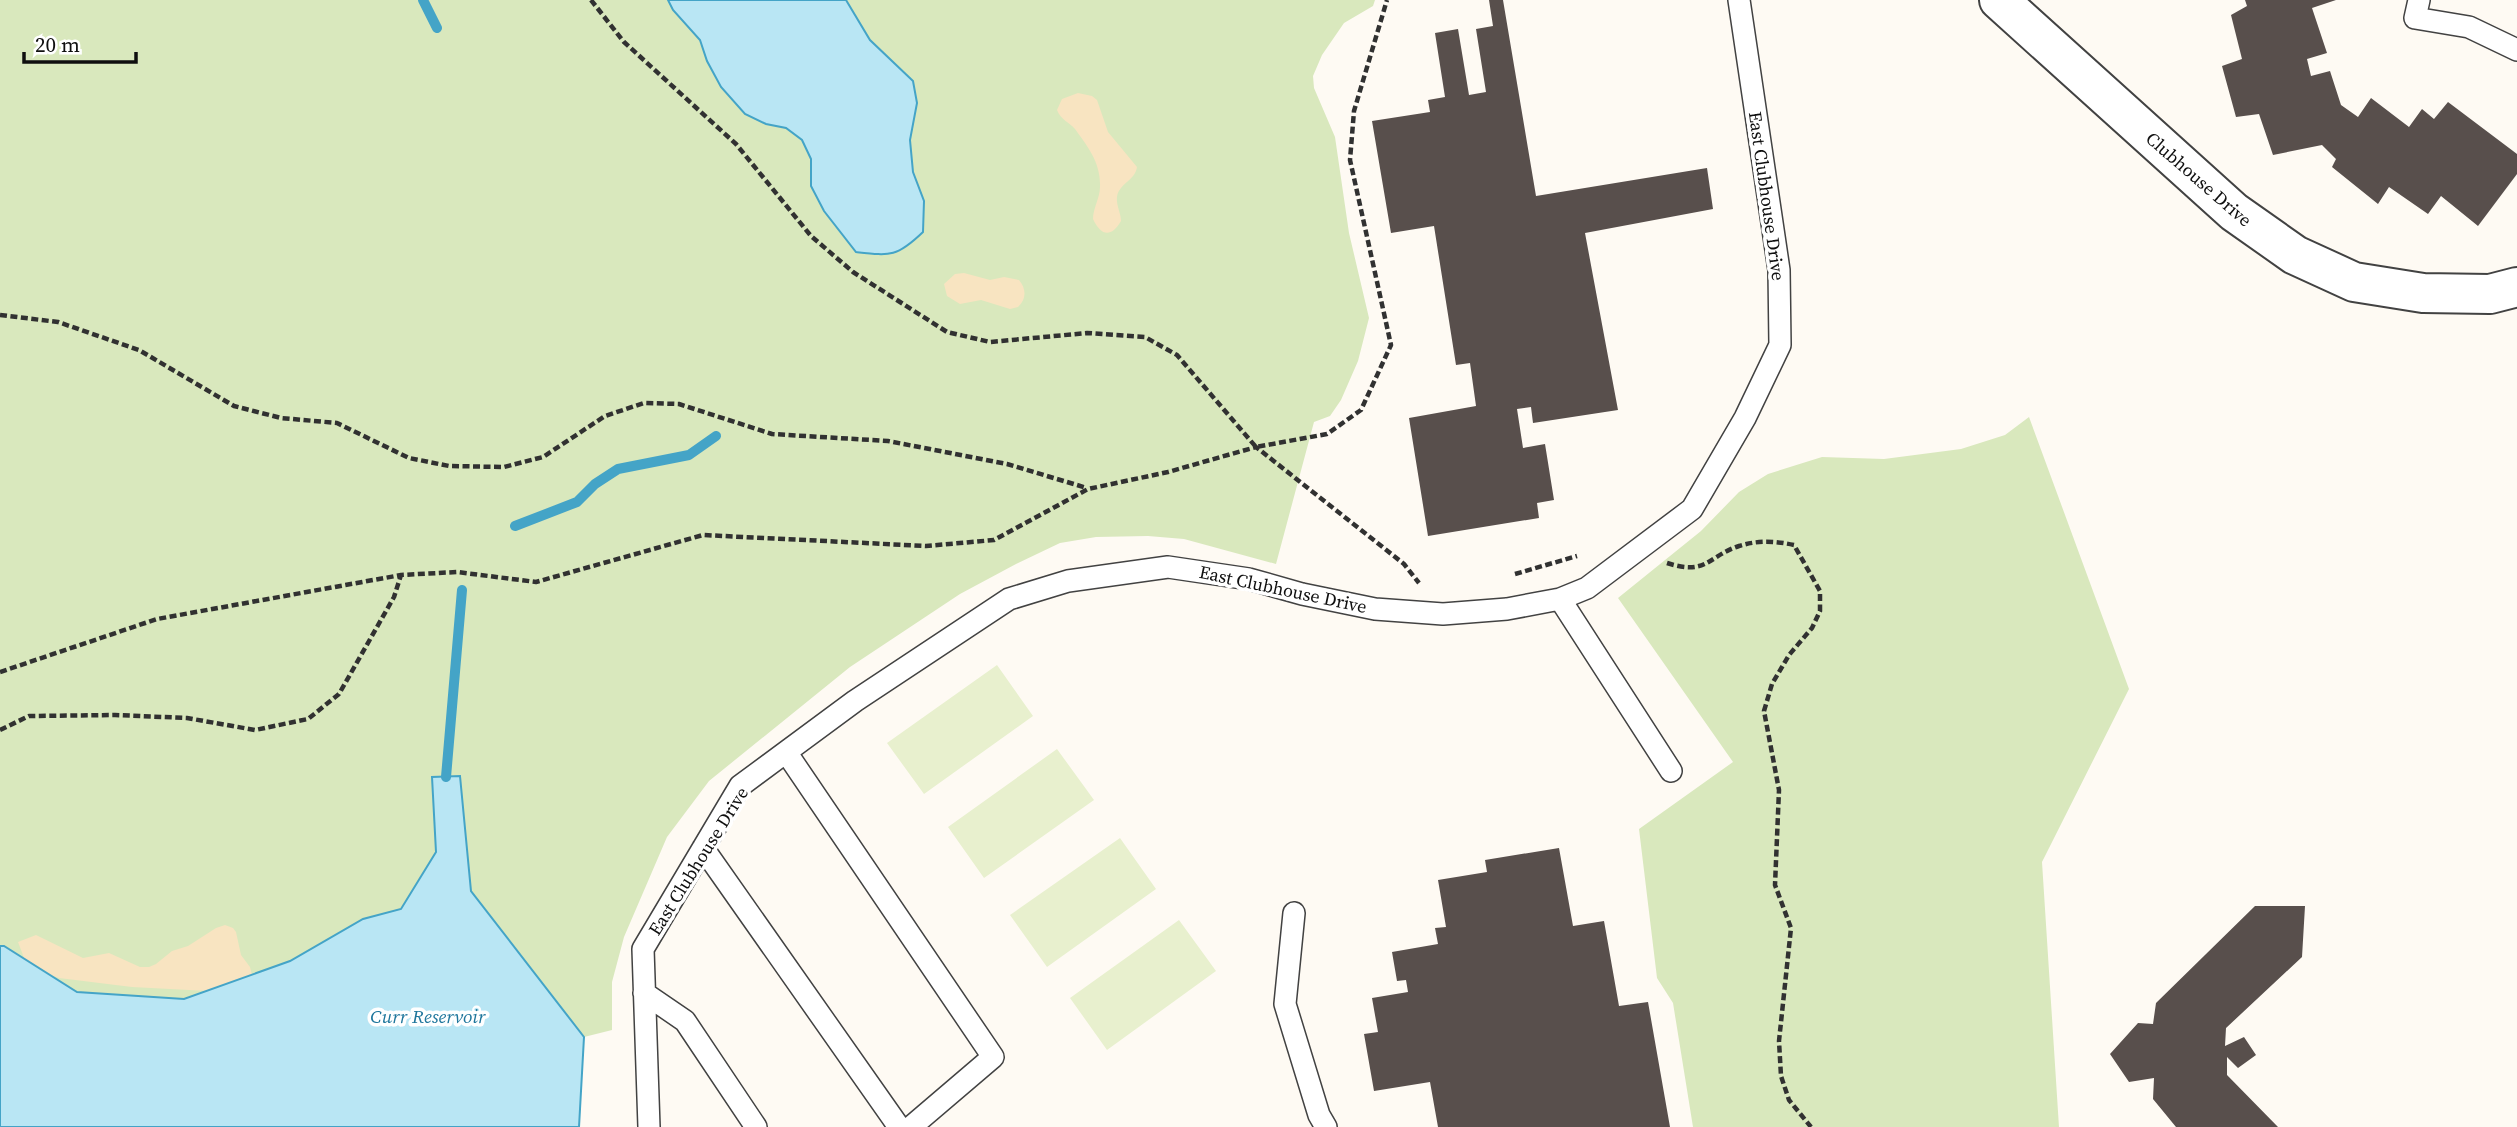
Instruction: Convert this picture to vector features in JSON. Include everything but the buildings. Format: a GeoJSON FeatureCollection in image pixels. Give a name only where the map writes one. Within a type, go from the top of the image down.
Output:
{"type":"FeatureCollection","features":[{"type":"Feature","properties":{"kind":"street","name":"Clubhouse Drive"},"geometry":{"type":"LineString","coordinates":[[1999,0],[2234,212],[2295,255],[2354,282],[2423,293],[2490,294],[2517,287]]}},
{"type":"Feature","properties":{"kind":"lane","name":"East Clubhouse Drive"},"geometry":{"type":"LineString","coordinates":[[649,1127],[643,949],[740,786],[855,701],[1009,599],[1069,581],[1168,567],[1249,579],[1302,594],[1375,609],[1443,614],[1507,609],[1560,599],[1587,588],[1692,509],[1745,418],[1780,345],[1779,270],[1739,0]]}},
{"type":"Feature","properties":{"kind":"lane"},"geometry":{"type":"LineString","coordinates":[[2419,0],[2415,18],[2469,27],[2517,50]]}},
{"type":"Feature","properties":{"kind":"lane"},"geometry":{"type":"LineString","coordinates":[[1560,599],[1671,771]]}},
{"type":"Feature","properties":{"kind":"lane"},"geometry":{"type":"LineString","coordinates":[[786,752],[993,1057],[911,1127]]}},
{"type":"Feature","properties":{"kind":"lane"},"geometry":{"type":"LineString","coordinates":[[703,848],[899,1127]]}},
{"type":"Feature","properties":{"kind":"lane"},"geometry":{"type":"LineString","coordinates":[[1294,913],[1285,1004],[1319,1115],[1326,1127]]}},
{"type":"Feature","properties":{"kind":"lane"},"geometry":{"type":"LineString","coordinates":[[644,993],[685,1021],[756,1127]]}},
{"type":"Feature","properties":{"kind":"path"},"geometry":{"type":"LineString","coordinates":[[592,0],[624,43],[736,144],[811,236],[853,272],[947,332],[990,342],[1087,332],[1144,337],[1177,355],[1256,447],[1404,564],[1443,614]]}},
{"type":"Feature","properties":{"kind":"path"},"geometry":{"type":"LineString","coordinates":[[0,673],[157,619],[401,575],[457,572],[536,582],[704,535],[926,546],[994,540],[1088,489],[1168,472],[1256,447],[1327,434],[1361,410],[1391,345],[1350,160],[1354,111],[1387,0]]}},
{"type":"Feature","properties":{"kind":"path"},"geometry":{"type":"LineString","coordinates":[[0,315],[58,322],[139,350],[234,406],[281,418],[337,423],[409,458],[449,466],[504,467],[543,457],[605,416],[644,403],[680,404],[772,434],[888,441],[1007,464],[1088,489]]}},
{"type":"Feature","properties":{"kind":"path"},"geometry":{"type":"LineString","coordinates":[[1503,578],[1588,552],[1604,539],[1674,565],[1701,567],[1738,546],[1773,540],[1794,545],[1820,591],[1820,611],[1812,628],[1789,654],[1772,684],[1764,711],[1779,790],[1775,885],[1791,928],[1779,1041],[1782,1076],[1789,1100],[1811,1127]]}},
{"type":"Feature","properties":{"kind":"path"},"geometry":{"type":"LineString","coordinates":[[0,730],[29,716],[187,718],[255,730],[308,719],[340,695],[394,597],[401,575]]}},
{"type":"Feature","properties":{"kind":"green space"},"geometry":{"type":"Polygon","coordinates":[[[0,0],[1375,0],[1373,6],[1344,23],[1322,55],[1313,76],[1314,88],[1335,137],[1349,233],[1369,318],[1358,361],[1341,400],[1330,416],[1314,422],[1276,564],[1184,539],[1148,536],[1096,537],[1060,543],[960,594],[850,667],[709,781],[667,837],[624,937],[612,982],[612,1030],[584,1037],[471,891],[460,776],[432,778],[436,852],[401,909],[363,919],[290,961],[184,999],[77,992],[5,946],[0,946],[0,0]]]}},
{"type":"Feature","properties":{"kind":"green space"},"geometry":{"type":"Polygon","coordinates":[[[2029,417],[2129,689],[2042,862],[2059,1127],[1693,1127],[1673,1003],[1657,978],[1639,829],[1733,762],[1618,598],[1701,531],[1739,492],[1768,474],[1822,457],[1884,459],[1961,449],[2005,435],[2029,417]]]}},
{"type":"Feature","properties":{"kind":"green space"},"geometry":{"type":"Polygon","coordinates":[[[997,665],[1033,716],[924,794],[887,743],[997,665]]]}},
{"type":"Feature","properties":{"kind":"green space"},"geometry":{"type":"Polygon","coordinates":[[[1057,749],[1094,800],[984,878],[948,827],[1057,749]]]}},
{"type":"Feature","properties":{"kind":"green space"},"geometry":{"type":"Polygon","coordinates":[[[1120,838],[1156,889],[1047,967],[1010,915],[1120,838]]]}},
{"type":"Feature","properties":{"kind":"green space"},"geometry":{"type":"Polygon","coordinates":[[[1179,920],[1216,971],[1107,1050],[1070,998],[1179,920]]]}},
{"type":"Feature","properties":{"kind":"sand"},"geometry":{"type":"Polygon","coordinates":[[[1078,93],[1097,100],[1108,132],[1137,167],[1133,176],[1118,192],[1121,221],[1114,230],[1106,233],[1099,229],[1093,219],[1100,187],[1096,163],[1075,129],[1057,110],[1062,99],[1078,93]]]}},
{"type":"Feature","properties":{"kind":"sand"},"geometry":{"type":"Polygon","coordinates":[[[964,273],[990,280],[1004,277],[1019,280],[1024,290],[1023,301],[1018,307],[1010,309],[981,300],[960,304],[947,296],[944,284],[955,274],[964,273]]]}},
{"type":"Feature","properties":{"kind":"sand"},"geometry":{"type":"Polygon","coordinates":[[[225,925],[236,932],[241,955],[250,967],[252,975],[208,991],[132,987],[59,978],[26,963],[18,942],[36,935],[83,958],[109,953],[140,967],[149,967],[172,951],[188,946],[225,925]]]}},
{"type":"Feature","properties":{"kind":"water"},"geometry":{"type":"Polygon","coordinates":[[[668,0],[846,0],[870,40],[913,81],[917,103],[910,140],[913,172],[924,201],[923,232],[893,253],[856,252],[824,211],[811,186],[811,159],[802,140],[786,128],[766,124],[745,114],[721,87],[707,61],[700,40],[673,10],[668,0]]]}},
{"type":"Feature","properties":{"kind":"water","name":"Curr Reservoir"},"geometry":{"type":"Polygon","coordinates":[[[460,776],[471,891],[584,1037],[579,1127],[0,1127],[0,946],[77,992],[184,999],[290,961],[363,919],[401,909],[436,852],[432,777],[460,776]]]}},
{"type":"Feature","properties":{"kind":"waterway"},"geometry":{"type":"LineString","coordinates":[[423,0],[437,28]]}},
{"type":"Feature","properties":{"kind":"waterway"},"geometry":{"type":"LineString","coordinates":[[515,526],[577,502],[595,484],[618,469],[689,455],[716,436]]}},
{"type":"Feature","properties":{"kind":"waterway"},"geometry":{"type":"LineString","coordinates":[[446,777],[462,590]]}}]}
